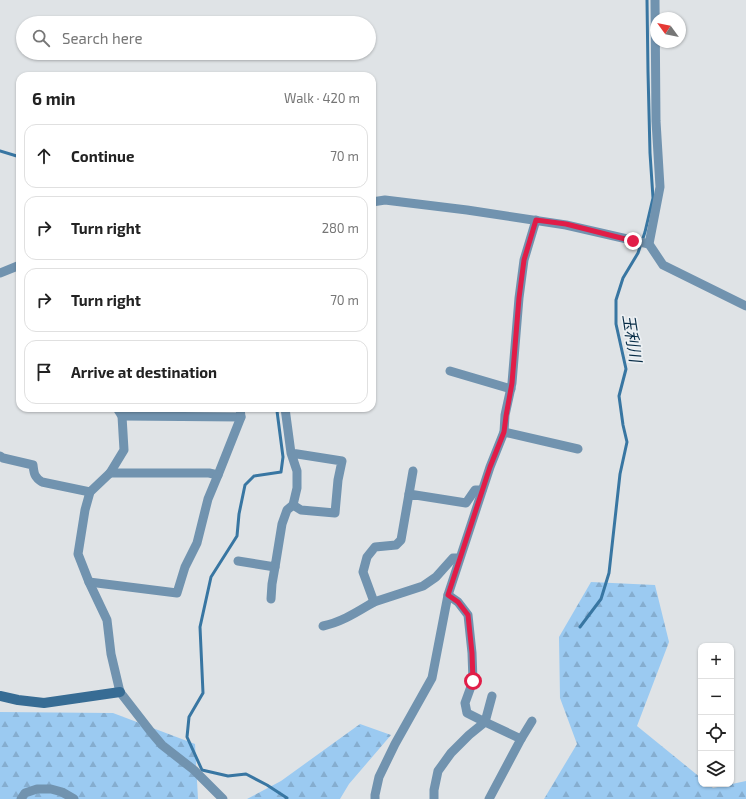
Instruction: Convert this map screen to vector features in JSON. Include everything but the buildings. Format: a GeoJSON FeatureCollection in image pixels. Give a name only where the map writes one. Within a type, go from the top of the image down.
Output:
{"type":"FeatureCollection","features":[{"type":"Feature","properties":{"kind":"street"},"geometry":{"type":"LineString","coordinates":[[655,0],[656,121],[660,187],[649,244],[663,265],[746,306]]}},
{"type":"Feature","properties":{"kind":"street"},"geometry":{"type":"LineString","coordinates":[[376,201],[385,200],[566,224],[649,244]]}},
{"type":"Feature","properties":{"kind":"street"},"geometry":{"type":"LineString","coordinates":[[374,799],[382,770],[432,678],[448,595],[482,490],[504,432],[511,389],[524,260],[536,220]]}},
{"type":"Feature","properties":{"kind":"street"},"geometry":{"type":"LineString","coordinates":[[0,273],[16,267]]}},
{"type":"Feature","properties":{"kind":"street"},"geometry":{"type":"LineString","coordinates":[[450,371],[511,389]]}},
{"type":"Feature","properties":{"kind":"street"},"geometry":{"type":"LineString","coordinates":[[88,582],[177,593],[185,567],[197,542],[208,499],[241,412],[119,412],[124,450],[110,473],[90,492],[85,510],[78,554],[88,582],[107,620],[111,654],[120,692],[162,744],[194,770],[223,799]]}},
{"type":"Feature","properties":{"kind":"street"},"geometry":{"type":"LineString","coordinates":[[271,599],[282,524],[287,510],[293,505],[297,488],[296,471],[291,454],[285,412]]}},
{"type":"Feature","properties":{"kind":"street"},"geometry":{"type":"LineString","coordinates":[[504,432],[578,449]]}},
{"type":"Feature","properties":{"kind":"street"},"geometry":{"type":"LineString","coordinates":[[291,454],[342,461],[338,480],[335,513],[301,510],[293,505]]}},
{"type":"Feature","properties":{"kind":"street"},"geometry":{"type":"LineString","coordinates":[[0,456],[33,465],[36,479],[42,482],[90,492]]}},
{"type":"Feature","properties":{"kind":"street"},"geometry":{"type":"LineString","coordinates":[[374,602],[363,572],[367,557],[375,547],[396,545],[401,540],[413,470]]}},
{"type":"Feature","properties":{"kind":"street"},"geometry":{"type":"LineString","coordinates":[[110,473],[209,473],[218,475]]}},
{"type":"Feature","properties":{"kind":"street"},"geometry":{"type":"LineString","coordinates":[[409,494],[466,503],[475,490],[482,490]]}},
{"type":"Feature","properties":{"kind":"street"},"geometry":{"type":"LineString","coordinates":[[323,626],[348,618],[374,602],[423,586],[436,577],[454,558],[459,558]]}},
{"type":"Feature","properties":{"kind":"street"},"geometry":{"type":"LineString","coordinates":[[238,561],[275,567]]}},
{"type":"Feature","properties":{"kind":"street"},"geometry":{"type":"LineString","coordinates":[[448,595],[458,602],[468,615],[473,681],[465,703],[466,713],[521,739]]}},
{"type":"Feature","properties":{"kind":"street"},"geometry":{"type":"LineString","coordinates":[[0,696],[44,703],[120,692]]}},
{"type":"Feature","properties":{"kind":"street"},"geometry":{"type":"LineString","coordinates":[[434,799],[434,790],[438,771],[470,734],[484,722],[492,696]]}},
{"type":"Feature","properties":{"kind":"street"},"geometry":{"type":"LineString","coordinates":[[489,799],[532,721]]}},
{"type":"Feature","properties":{"kind":"street"},"geometry":{"type":"LineString","coordinates":[[20,799],[25,793],[37,788],[51,789],[62,792],[74,799]]}},
{"type":"Feature","properties":{"kind":"green space"},"geometry":{"type":"Polygon","coordinates":[[[591,582],[655,585],[669,642],[637,726],[698,776],[698,787],[734,787],[734,784],[746,781],[746,799],[544,799],[577,744],[560,698],[559,637],[591,582]]]}},
{"type":"Feature","properties":{"kind":"green space"},"geometry":{"type":"Polygon","coordinates":[[[0,712],[113,713],[195,744],[198,799],[0,799],[0,712]]]}},
{"type":"Feature","properties":{"kind":"green space"},"geometry":{"type":"Polygon","coordinates":[[[360,724],[391,735],[349,784],[340,799],[247,799],[281,781],[360,724]]]}},
{"type":"Feature","properties":{"kind":"waterway","name":"玉利川"},"geometry":{"type":"LineString","coordinates":[[580,627],[601,599],[609,573],[620,474],[627,442],[619,396],[626,369],[616,324],[616,300],[623,278],[638,253],[645,232],[653,198],[650,153],[647,0]]}},
{"type":"Feature","properties":{"kind":"waterway"},"geometry":{"type":"LineString","coordinates":[[0,151],[16,156]]}},
{"type":"Feature","properties":{"kind":"waterway"},"geometry":{"type":"LineString","coordinates":[[277,412],[283,457],[281,472],[254,476],[245,485],[239,514],[237,536],[211,577],[200,627],[203,693],[189,717],[187,737],[202,770],[228,776],[246,774],[267,785],[287,798],[286,799]]}},
{"type":"Feature","properties":{"kind":"route"},"geometry":{"type":"LineString","coordinates":[[473,681],[468,615],[458,602],[448,595],[482,490],[504,432],[512,383],[519,298],[524,260],[536,220],[566,224],[633,241]]}}]}
